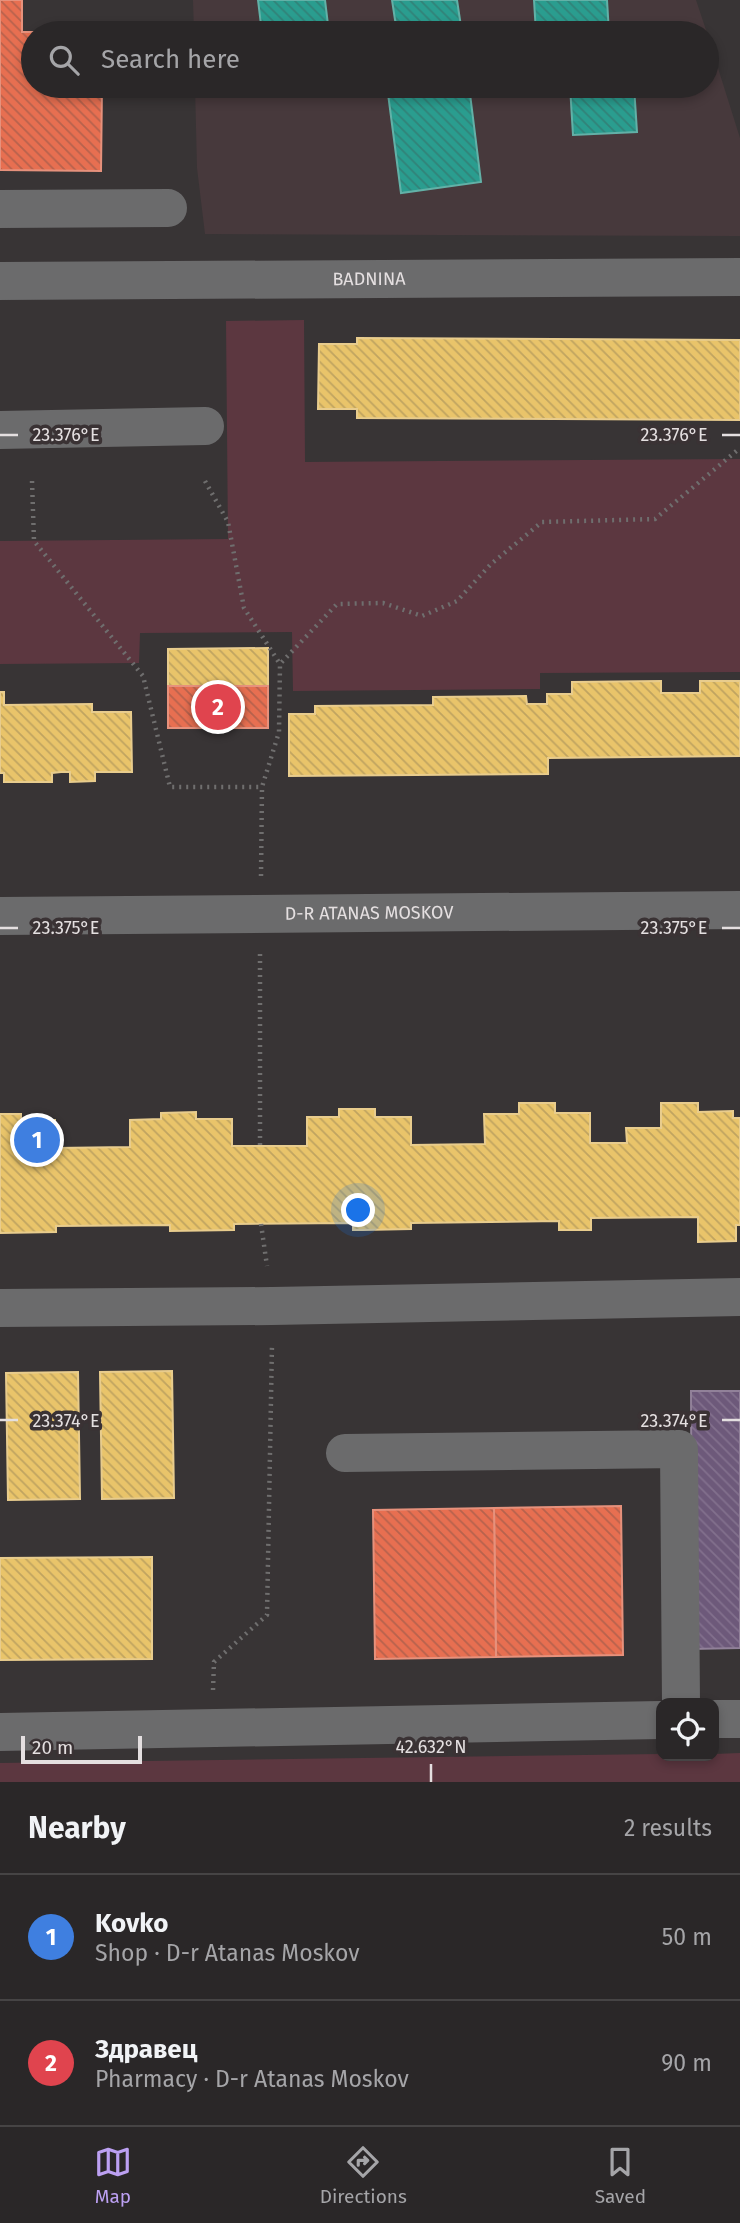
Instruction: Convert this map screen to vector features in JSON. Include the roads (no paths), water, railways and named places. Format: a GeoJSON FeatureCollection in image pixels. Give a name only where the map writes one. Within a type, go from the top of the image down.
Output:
{"type":"FeatureCollection","features":[{"type":"Feature","properties":{"kind":"street"},"geometry":{"type":"LineString","coordinates":[[0,209],[168,208]]}},
{"type":"Feature","properties":{"kind":"street","name":"BADNINA"},"geometry":{"type":"LineString","coordinates":[[0,281],[740,277]]}},
{"type":"Feature","properties":{"kind":"street"},"geometry":{"type":"LineString","coordinates":[[0,430],[205,426]]}},
{"type":"Feature","properties":{"kind":"street","name":"D-R ATANAS MOSKOV"},"geometry":{"type":"LineString","coordinates":[[0,916],[740,910]]}},
{"type":"Feature","properties":{"kind":"street"},"geometry":{"type":"LineString","coordinates":[[0,1308],[740,1297]]}},
{"type":"Feature","properties":{"kind":"street"},"geometry":{"type":"LineString","coordinates":[[345,1452],[679,1449],[681,1698]]}},
{"type":"Feature","properties":{"kind":"street"},"geometry":{"type":"LineString","coordinates":[[719,1719],[740,1718]]}},
{"type":"Feature","properties":{"kind":"street"},"geometry":{"type":"LineString","coordinates":[[0,1732],[656,1720]]}},
{"type":"Feature","properties":{"kind":"place","name":"Здравец"},"geometry":{"type":"Point","coordinates":[218,707]}},
{"type":"Feature","properties":{"kind":"place","name":"Kovko"},"geometry":{"type":"Point","coordinates":[37,1140]}}]}
